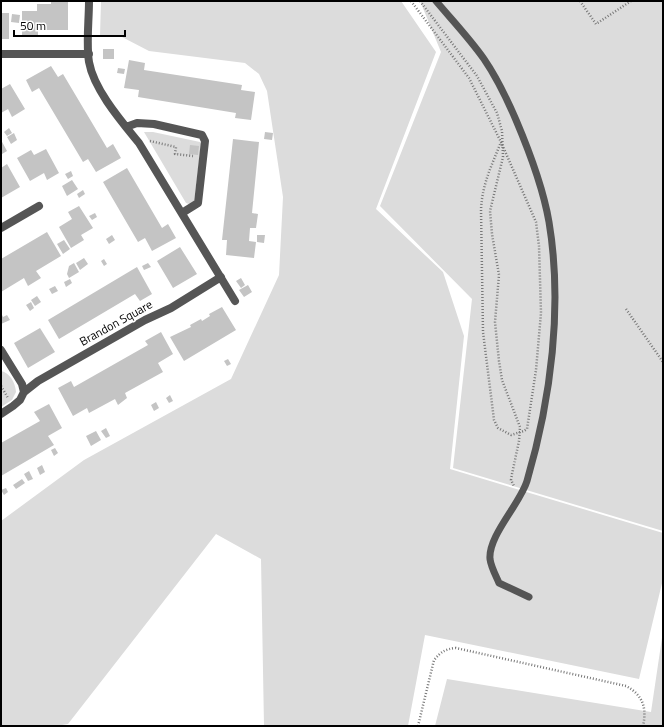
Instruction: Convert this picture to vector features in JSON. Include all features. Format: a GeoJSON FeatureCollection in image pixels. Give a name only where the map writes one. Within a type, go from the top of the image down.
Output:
{"type":"FeatureCollection","features":[{"type":"Feature","properties":{"kind":"street"},"geometry":{"type":"LineString","coordinates":[[88,1],[89,54],[92,73],[111,108],[139,143],[235,301]]}},
{"type":"Feature","properties":{"kind":"street"},"geometry":{"type":"LineString","coordinates":[[1,54],[89,54]]}},
{"type":"Feature","properties":{"kind":"street"},"geometry":{"type":"LineString","coordinates":[[126,127],[137,123],[154,124],[202,135],[205,141],[198,204],[182,213]]}},
{"type":"Feature","properties":{"kind":"street"},"geometry":{"type":"LineString","coordinates":[[1,228],[39,206]]}},
{"type":"Feature","properties":{"kind":"street","name":"Brandon Square"},"geometry":{"type":"LineString","coordinates":[[1,414],[16,403],[24,392],[38,381],[145,320],[171,308],[221,277]]}},
{"type":"Feature","properties":{"kind":"street"},"geometry":{"type":"LineString","coordinates":[[1,350],[4,360],[22,384],[24,392]]}},
{"type":"Feature","properties":{"kind":"lane"},"geometry":{"type":"LineString","coordinates":[[436,1],[484,59],[502,89],[535,167],[549,221],[554,261],[553,343],[547,395],[537,445],[525,486],[491,548],[490,561],[499,583],[529,597]]}},
{"type":"Feature","properties":{"kind":"path"},"geometry":{"type":"LineString","coordinates":[[410,1],[469,78],[501,142],[503,146],[533,215],[539,246],[541,313],[536,370],[527,429],[520,433],[511,435],[503,432],[496,425],[491,403],[483,332],[482,192],[486,176],[501,142]]}},
{"type":"Feature","properties":{"kind":"path"},"geometry":{"type":"LineString","coordinates":[[420,1],[477,76],[497,113],[502,131],[503,158],[490,211],[492,234],[499,275],[495,322],[502,380],[520,428],[511,480],[519,496]]}},
{"type":"Feature","properties":{"kind":"path"},"geometry":{"type":"LineString","coordinates":[[580,1],[596,24],[631,1]]}},
{"type":"Feature","properties":{"kind":"path"},"geometry":{"type":"LineString","coordinates":[[146,141],[176,146],[175,154],[196,156]]}},
{"type":"Feature","properties":{"kind":"path"},"geometry":{"type":"LineString","coordinates":[[626,309],[663,362]]}},
{"type":"Feature","properties":{"kind":"path"},"geometry":{"type":"LineString","coordinates":[[418,726],[434,660],[440,652],[446,649],[456,648],[626,686],[635,691],[641,698],[645,707],[643,726]]}},
{"type":"Feature","properties":{"kind":"shaded area"},"geometry":{"type":"Polygon","coordinates":[[[101,1],[401,1],[436,52],[376,209],[443,272],[464,336],[450,469],[663,533],[663,579],[639,679],[425,635],[408,726],[264,726],[261,559],[216,534],[68,724],[56,726],[1,726],[1,521],[84,460],[231,379],[279,275],[283,197],[267,91],[259,74],[245,63],[149,51],[122,37],[100,36],[101,1]]]}},
{"type":"Feature","properties":{"kind":"shaded area"},"geometry":{"type":"Polygon","coordinates":[[[420,1],[663,1],[663,531],[453,468],[472,299],[380,206],[441,52],[420,1]]]}},
{"type":"Feature","properties":{"kind":"shaded area"},"geometry":{"type":"Polygon","coordinates":[[[144,132],[153,132],[200,142],[194,202],[189,204],[186,203],[144,132]]]}},
{"type":"Feature","properties":{"kind":"shaded area"},"geometry":{"type":"Polygon","coordinates":[[[1,371],[12,378],[16,392],[12,400],[1,407],[1,371]]]}},
{"type":"Feature","properties":{"kind":"shaded area"},"geometry":{"type":"Polygon","coordinates":[[[663,631],[663,726],[435,726],[447,679],[651,712],[663,631]]]}},
{"type":"Feature","properties":{"kind":"building"},"geometry":{"type":"Polygon","coordinates":[[[51,2],[68,2],[68,30],[38,30],[38,35],[22,37],[22,11],[37,11],[37,4],[51,4],[51,2]]]}},
{"type":"Feature","properties":{"kind":"building"},"geometry":{"type":"Polygon","coordinates":[[[1,13],[9,13],[9,39],[1,39],[1,13]]]}},
{"type":"Feature","properties":{"kind":"building"},"geometry":{"type":"Polygon","coordinates":[[[12,14],[20,15],[19,23],[11,22],[12,14]]]}},
{"type":"Feature","properties":{"kind":"building"},"geometry":{"type":"Polygon","coordinates":[[[103,49],[114,49],[114,59],[103,59],[103,49]]]}},
{"type":"Feature","properties":{"kind":"building"},"geometry":{"type":"Polygon","coordinates":[[[129,60],[145,63],[144,70],[242,85],[241,90],[255,92],[251,120],[235,118],[236,113],[138,97],[139,90],[124,88],[129,60]]]}},
{"type":"Feature","properties":{"kind":"building"},"geometry":{"type":"Polygon","coordinates":[[[51,66],[58,77],[63,74],[107,148],[113,144],[121,158],[96,172],[88,159],[83,162],[39,88],[32,92],[26,80],[51,66]]]}},
{"type":"Feature","properties":{"kind":"building"},"geometry":{"type":"Polygon","coordinates":[[[118,68],[125,69],[124,74],[117,73],[118,68]]]}},
{"type":"Feature","properties":{"kind":"building"},"geometry":{"type":"Polygon","coordinates":[[[10,84],[25,109],[12,117],[8,109],[1,113],[1,89],[10,84]]]}},
{"type":"Feature","properties":{"kind":"building"},"geometry":{"type":"Polygon","coordinates":[[[9,128],[12,133],[7,136],[4,132],[9,128]]]}},
{"type":"Feature","properties":{"kind":"building"},"geometry":{"type":"Polygon","coordinates":[[[265,132],[273,133],[272,140],[264,139],[265,132]]]}},
{"type":"Feature","properties":{"kind":"building"},"geometry":{"type":"Polygon","coordinates":[[[14,133],[17,140],[11,144],[7,137],[14,133]]]}},
{"type":"Feature","properties":{"kind":"building"},"geometry":{"type":"Polygon","coordinates":[[[233,139],[259,142],[252,213],[258,214],[256,228],[250,228],[249,241],[256,242],[254,258],[226,255],[227,240],[222,240],[233,139]]]}},
{"type":"Feature","properties":{"kind":"building"},"geometry":{"type":"Polygon","coordinates":[[[1,140],[7,151],[2,154],[1,152],[1,140]]]}},
{"type":"Feature","properties":{"kind":"building"},"geometry":{"type":"Polygon","coordinates":[[[190,145],[199,146],[198,155],[189,154],[190,145]]]}},
{"type":"Feature","properties":{"kind":"building"},"geometry":{"type":"Polygon","coordinates":[[[46,149],[59,173],[47,180],[44,173],[30,181],[17,158],[31,150],[34,155],[46,149]]]}},
{"type":"Feature","properties":{"kind":"building"},"geometry":{"type":"Polygon","coordinates":[[[7,164],[20,187],[1,198],[1,168],[7,164]]]}},
{"type":"Feature","properties":{"kind":"building"},"geometry":{"type":"Polygon","coordinates":[[[127,168],[162,228],[168,224],[176,238],[152,251],[145,238],[138,242],[103,182],[127,168]]]}},
{"type":"Feature","properties":{"kind":"building"},"geometry":{"type":"Polygon","coordinates":[[[71,171],[73,176],[68,179],[65,174],[71,171]]]}},
{"type":"Feature","properties":{"kind":"building"},"geometry":{"type":"Polygon","coordinates":[[[72,180],[78,189],[67,196],[62,186],[72,180]]]}},
{"type":"Feature","properties":{"kind":"building"},"geometry":{"type":"Polygon","coordinates":[[[83,190],[85,194],[79,198],[77,194],[83,190]]]}},
{"type":"Feature","properties":{"kind":"building"},"geometry":{"type":"Polygon","coordinates":[[[79,206],[93,228],[81,235],[84,240],[71,248],[59,227],[72,219],[68,212],[79,206]]]}},
{"type":"Feature","properties":{"kind":"building"},"geometry":{"type":"Polygon","coordinates":[[[95,213],[97,217],[92,220],[89,216],[95,213]]]}},
{"type":"Feature","properties":{"kind":"building"},"geometry":{"type":"Polygon","coordinates":[[[47,232],[61,256],[36,271],[41,278],[28,286],[24,278],[1,292],[1,259],[47,232]]]}},
{"type":"Feature","properties":{"kind":"building"},"geometry":{"type":"Polygon","coordinates":[[[112,235],[115,240],[109,244],[106,239],[112,235]]]}},
{"type":"Feature","properties":{"kind":"building"},"geometry":{"type":"Polygon","coordinates":[[[257,235],[265,235],[264,243],[257,242],[257,235]]]}},
{"type":"Feature","properties":{"kind":"building"},"geometry":{"type":"Polygon","coordinates":[[[64,240],[70,249],[63,254],[57,244],[64,240]]]}},
{"type":"Feature","properties":{"kind":"building"},"geometry":{"type":"Polygon","coordinates":[[[180,247],[197,274],[173,288],[157,261],[180,247]]]}},
{"type":"Feature","properties":{"kind":"building"},"geometry":{"type":"Polygon","coordinates":[[[84,258],[88,264],[80,270],[76,263],[84,258]]]}},
{"type":"Feature","properties":{"kind":"building"},"geometry":{"type":"Polygon","coordinates":[[[104,259],[107,264],[104,266],[101,261],[104,259]]]}},
{"type":"Feature","properties":{"kind":"building"},"geometry":{"type":"Polygon","coordinates":[[[74,263],[79,272],[69,278],[67,274],[69,266],[74,263]]]}},
{"type":"Feature","properties":{"kind":"building"},"geometry":{"type":"Polygon","coordinates":[[[148,263],[151,267],[144,270],[142,266],[148,263]]]}},
{"type":"Feature","properties":{"kind":"building"},"geometry":{"type":"Polygon","coordinates":[[[137,267],[152,294],[140,301],[135,294],[59,339],[48,320],[137,267]]]}},
{"type":"Feature","properties":{"kind":"building"},"geometry":{"type":"Polygon","coordinates":[[[241,278],[245,285],[241,288],[236,281],[241,278]]]}},
{"type":"Feature","properties":{"kind":"building"},"geometry":{"type":"Polygon","coordinates":[[[70,279],[72,283],[66,287],[64,282],[70,279]]]}},
{"type":"Feature","properties":{"kind":"building"},"geometry":{"type":"Polygon","coordinates":[[[248,285],[252,292],[244,297],[239,290],[248,285]]]}},
{"type":"Feature","properties":{"kind":"building"},"geometry":{"type":"Polygon","coordinates":[[[55,286],[58,291],[52,294],[49,289],[55,286]]]}},
{"type":"Feature","properties":{"kind":"building"},"geometry":{"type":"Polygon","coordinates":[[[37,296],[41,302],[35,306],[31,300],[37,296]]]}},
{"type":"Feature","properties":{"kind":"building"},"geometry":{"type":"Polygon","coordinates":[[[31,302],[34,308],[30,311],[26,305],[31,302]]]}},
{"type":"Feature","properties":{"kind":"building"},"geometry":{"type":"Polygon","coordinates":[[[222,307],[236,330],[184,361],[170,337],[191,327],[190,325],[201,319],[202,321],[210,316],[209,314],[222,307]]]}},
{"type":"Feature","properties":{"kind":"building"},"geometry":{"type":"Polygon","coordinates":[[[1,313],[3,317],[7,315],[10,320],[1,324],[1,313]]]}},
{"type":"Feature","properties":{"kind":"building"},"geometry":{"type":"Polygon","coordinates":[[[40,328],[55,352],[28,368],[14,343],[40,328]]]}},
{"type":"Feature","properties":{"kind":"building"},"geometry":{"type":"Polygon","coordinates":[[[161,332],[173,354],[158,363],[163,372],[125,393],[127,398],[118,405],[115,399],[89,413],[87,408],[73,416],[58,388],[71,381],[74,387],[148,345],[145,341],[161,332]]]}},
{"type":"Feature","properties":{"kind":"building"},"geometry":{"type":"Polygon","coordinates":[[[228,359],[231,364],[227,366],[224,361],[228,359]]]}},
{"type":"Feature","properties":{"kind":"building"},"geometry":{"type":"Polygon","coordinates":[[[170,395],[173,401],[169,403],[166,398],[170,395]]]}},
{"type":"Feature","properties":{"kind":"building"},"geometry":{"type":"Polygon","coordinates":[[[156,402],[159,408],[154,411],[151,405],[156,402]]]}},
{"type":"Feature","properties":{"kind":"building"},"geometry":{"type":"Polygon","coordinates":[[[49,404],[62,428],[48,436],[54,445],[1,476],[1,443],[40,421],[34,412],[49,404]]]}},
{"type":"Feature","properties":{"kind":"building"},"geometry":{"type":"Polygon","coordinates":[[[106,428],[110,436],[106,438],[101,431],[106,428]]]}},
{"type":"Feature","properties":{"kind":"building"},"geometry":{"type":"Polygon","coordinates":[[[96,431],[101,440],[91,446],[86,436],[96,431]]]}},
{"type":"Feature","properties":{"kind":"building"},"geometry":{"type":"Polygon","coordinates":[[[55,448],[58,453],[54,456],[51,450],[55,448]]]}},
{"type":"Feature","properties":{"kind":"building"},"geometry":{"type":"Polygon","coordinates":[[[42,465],[45,472],[40,475],[37,468],[42,465]]]}},
{"type":"Feature","properties":{"kind":"building"},"geometry":{"type":"Polygon","coordinates":[[[29,471],[33,479],[28,481],[24,474],[29,471]]]}},
{"type":"Feature","properties":{"kind":"building"},"geometry":{"type":"Polygon","coordinates":[[[22,479],[25,483],[16,489],[13,485],[22,479]]]}},
{"type":"Feature","properties":{"kind":"building"},"geometry":{"type":"Polygon","coordinates":[[[6,488],[8,492],[4,495],[1,490],[6,488]]]}}]}
